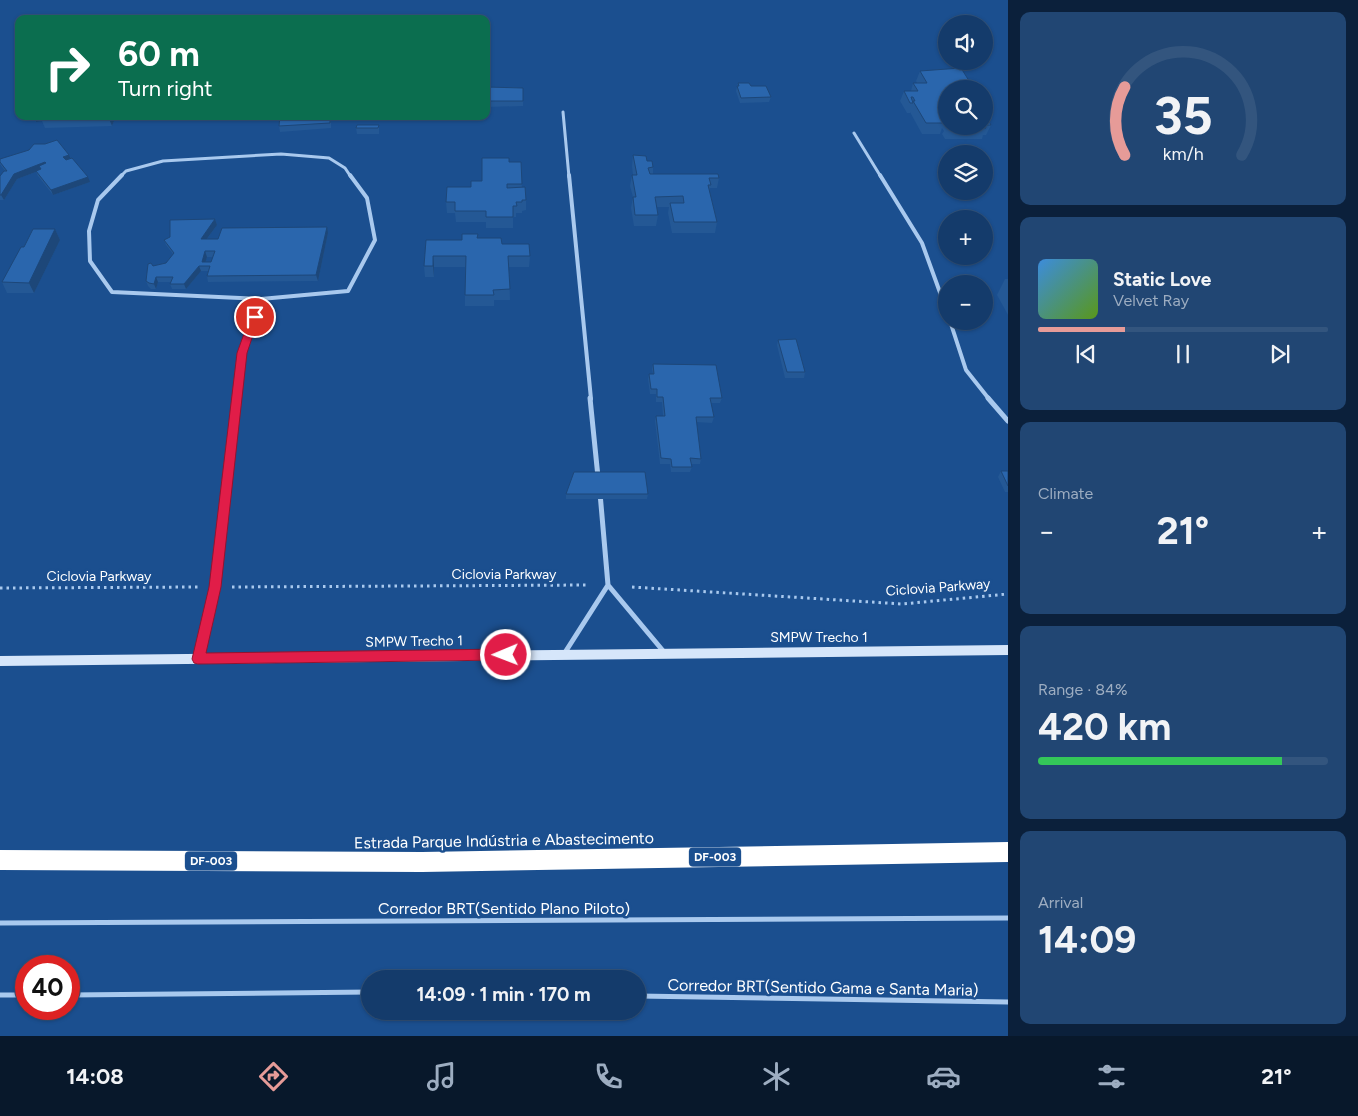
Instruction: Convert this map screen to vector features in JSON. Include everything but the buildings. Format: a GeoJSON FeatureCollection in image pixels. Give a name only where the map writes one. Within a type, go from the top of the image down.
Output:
{"type":"FeatureCollection","features":[{"type":"Feature","properties":{"kind":"highway","name":"Estrada Parque Indústria e Abastecimento"},"geometry":{"type":"LineString","coordinates":[[0,860],[422,862],[1008,852]]}},
{"type":"Feature","properties":{"kind":"street"},"geometry":{"type":"LineString","coordinates":[[563,112],[608,585],[664,652]]}},
{"type":"Feature","properties":{"kind":"street"},"geometry":{"type":"LineString","coordinates":[[854,132],[867,158],[918,236],[938,283]]}},
{"type":"Feature","properties":{"kind":"street"},"geometry":{"type":"LineString","coordinates":[[281,154],[330,158],[345,168],[367,198],[375,240],[348,291],[261,299],[112,292],[90,261],[89,231],[98,200],[126,171],[163,161],[281,154]]}},
{"type":"Feature","properties":{"kind":"street"},"geometry":{"type":"LineString","coordinates":[[198,659],[215,587],[242,353],[261,299]]}},
{"type":"Feature","properties":{"kind":"street"},"geometry":{"type":"LineString","coordinates":[[953,330],[966,370],[973,381],[1008,421]]}},
{"type":"Feature","properties":{"kind":"street"},"geometry":{"type":"LineString","coordinates":[[564,654],[608,585]]}},
{"type":"Feature","properties":{"kind":"street","name":"SMPW Trecho 1"},"geometry":{"type":"LineString","coordinates":[[0,661],[664,652],[1008,650]]}},
{"type":"Feature","properties":{"kind":"lane","name":"Corredor BRT(Sentido Plano Piloto)"},"geometry":{"type":"LineString","coordinates":[[0,923],[1008,918]]}},
{"type":"Feature","properties":{"kind":"lane"},"geometry":{"type":"LineString","coordinates":[[80,995],[361,992]]}},
{"type":"Feature","properties":{"kind":"lane"},"geometry":{"type":"LineString","coordinates":[[0,995],[15,995]]}},
{"type":"Feature","properties":{"kind":"lane","name":"Corredor BRT(Sentido Gama e Santa Maria)"},"geometry":{"type":"LineString","coordinates":[[646,996],[1008,1002]]}},
{"type":"Feature","properties":{"kind":"path","name":"Ciclovia Parkway"},"geometry":{"type":"LineString","coordinates":[[0,588],[608,585],[902,604],[1008,594]]}},
{"type":"Feature","properties":{"kind":"route"},"geometry":{"type":"LineString","coordinates":[[255,317],[242,353],[215,587],[198,659],[506,655]]}}]}
